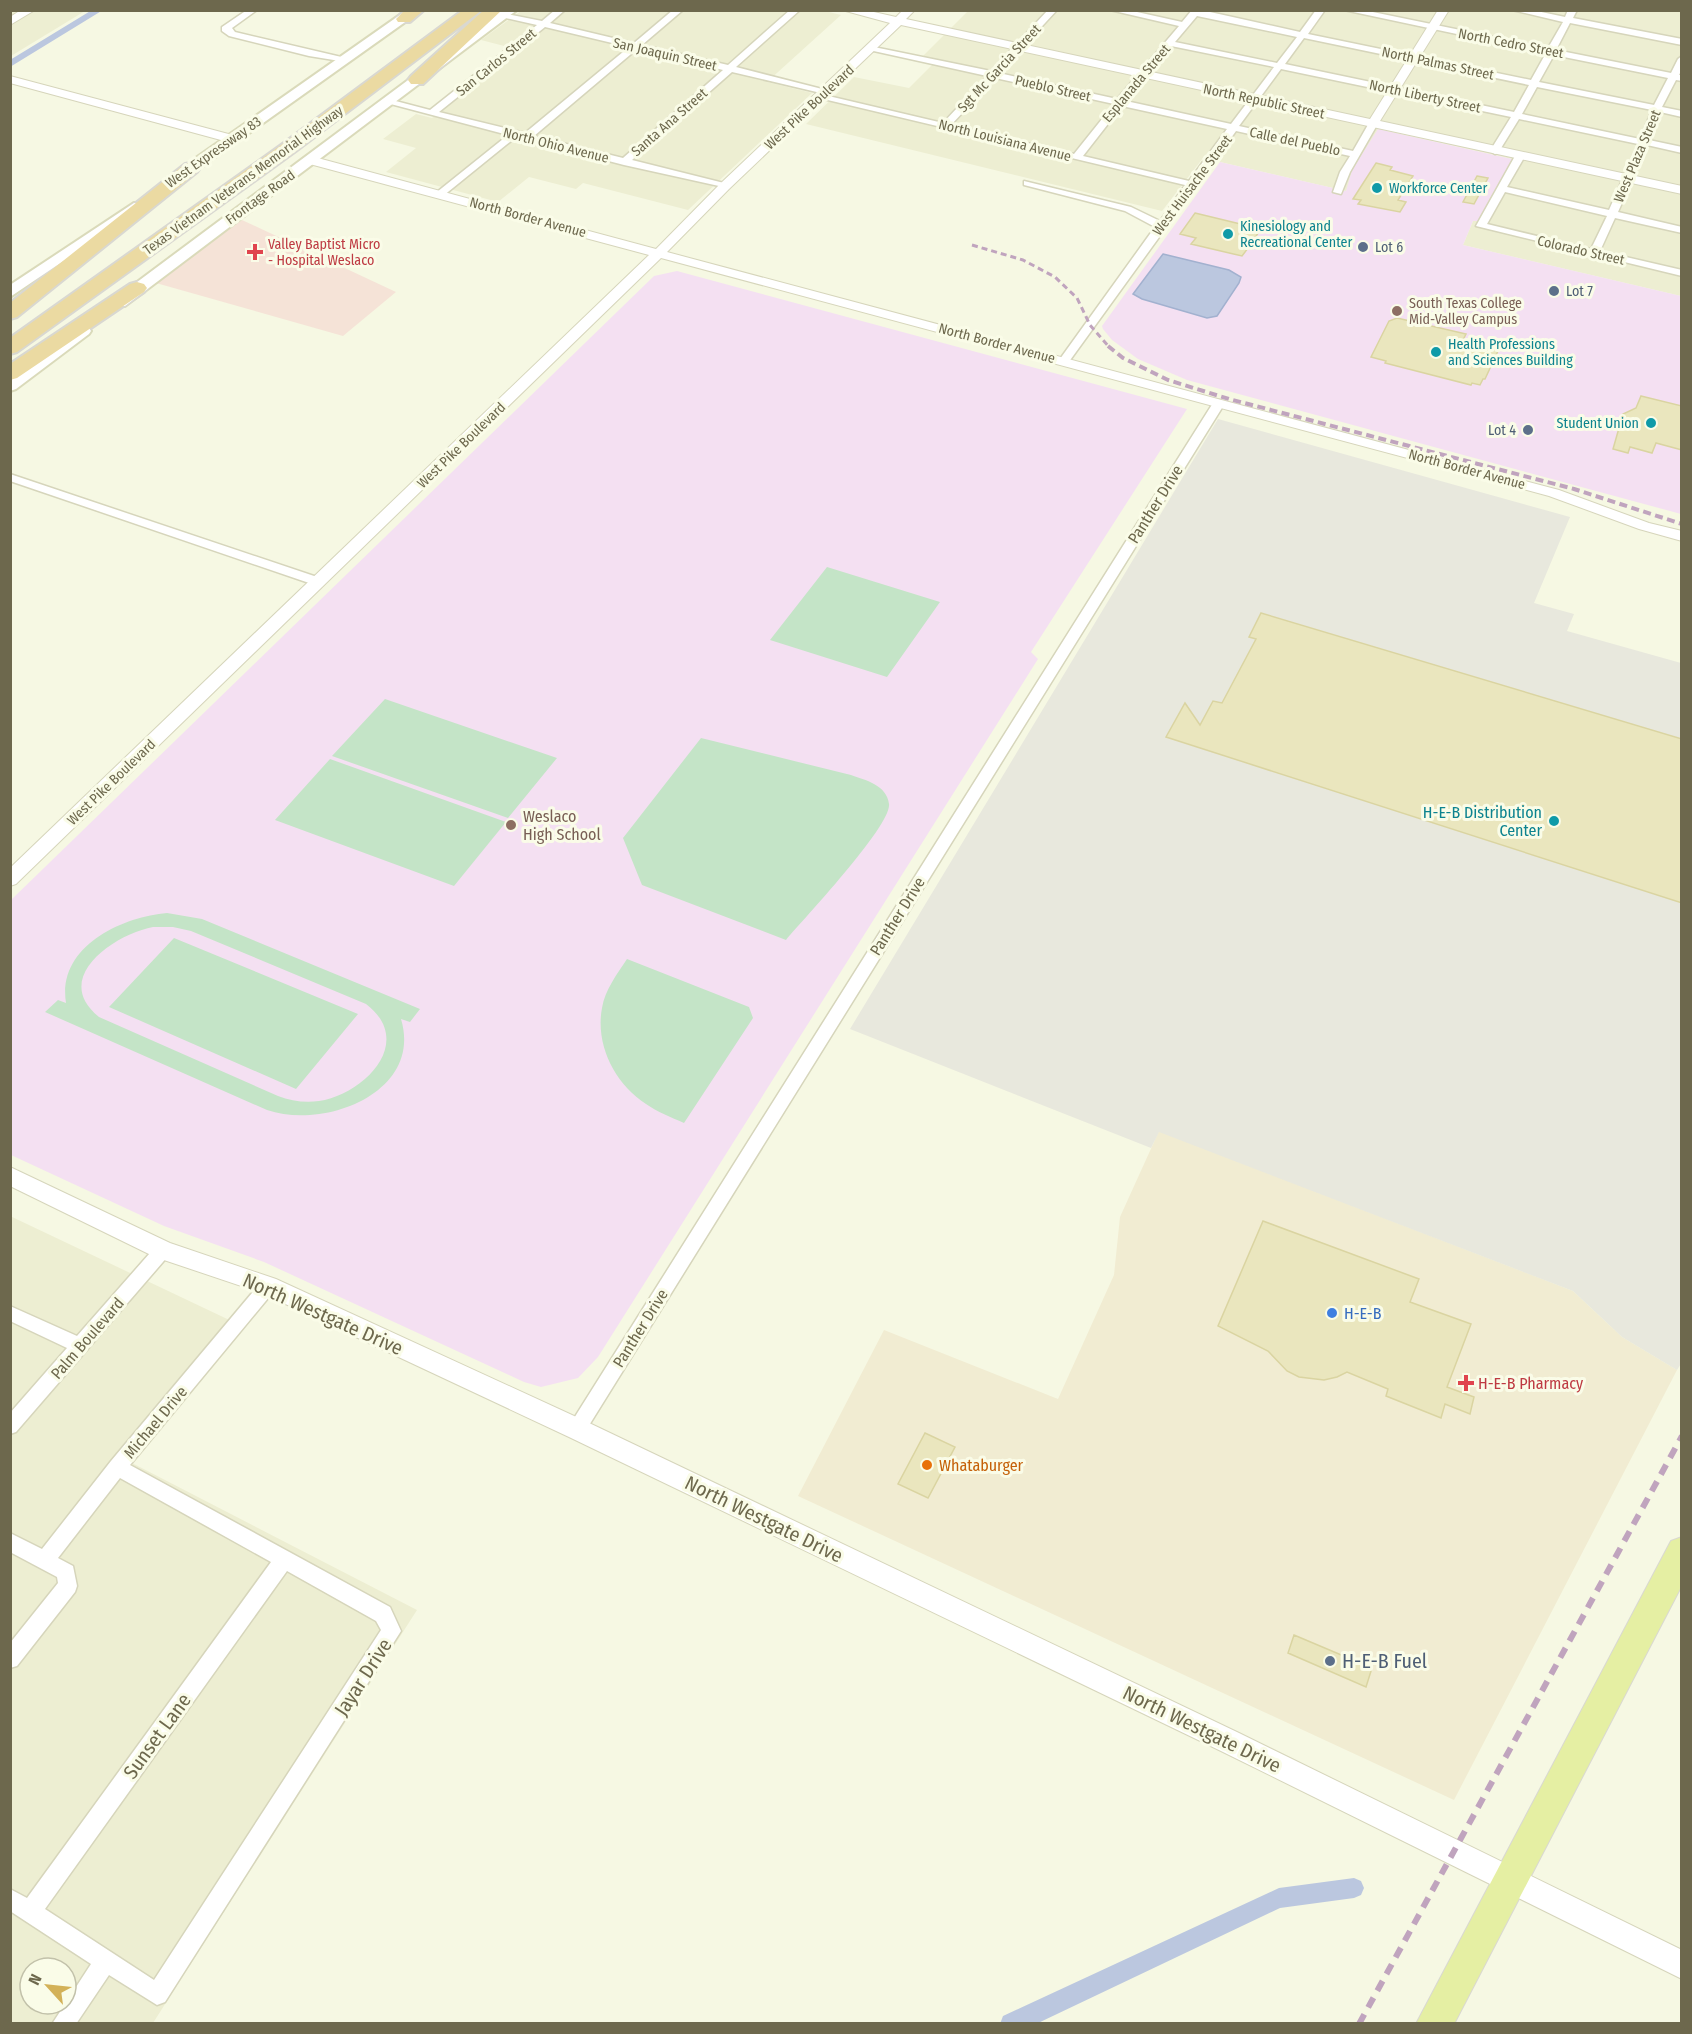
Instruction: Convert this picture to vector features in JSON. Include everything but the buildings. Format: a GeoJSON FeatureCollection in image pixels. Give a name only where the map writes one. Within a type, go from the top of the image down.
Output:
{"type":"FeatureCollection","features":[{"type":"Feature","properties":{"kind":"highway","name":"Texas Vietnam Veterans Memorial Highway"},"geometry":{"type":"LineString","coordinates":[[10,327],[451,10]]}},
{"type":"Feature","properties":{"kind":"highway","name":"Texas Vietnam Veterans Memorial Highway"},"geometry":{"type":"LineString","coordinates":[[10,348],[474,10]]}},
{"type":"Feature","properties":{"kind":"highway"},"geometry":{"type":"LineString","coordinates":[[417,80],[503,12]]}},
{"type":"Feature","properties":{"kind":"highway"},"geometry":{"type":"LineString","coordinates":[[10,313],[191,168]]}},
{"type":"Feature","properties":{"kind":"highway"},"geometry":{"type":"LineString","coordinates":[[10,374],[137,288]]}},
{"type":"Feature","properties":{"kind":"main road","name":"West Expressway 83"},"geometry":{"type":"LineString","coordinates":[[10,292],[412,13]]}},
{"type":"Feature","properties":{"kind":"main road","name":"Frontage Road"},"geometry":{"type":"LineString","coordinates":[[10,386],[137,288],[417,80]]}},
{"type":"Feature","properties":{"kind":"main road"},"geometry":{"type":"LineString","coordinates":[[1434,2024],[1682,1552]]}},
{"type":"Feature","properties":{"kind":"street"},"geometry":{"type":"LineString","coordinates":[[10,22],[30,10]]}},
{"type":"Feature","properties":{"kind":"street"},"geometry":{"type":"LineString","coordinates":[[253,10],[225,29],[232,34],[309,53],[319,52],[346,59]]}},
{"type":"Feature","properties":{"kind":"street","name":"San Carlos Street"},"geometry":{"type":"LineString","coordinates":[[432,113],[561,10]]}},
{"type":"Feature","properties":{"kind":"street"},"geometry":{"type":"LineString","coordinates":[[525,138],[679,10]]}},
{"type":"Feature","properties":{"kind":"street","name":"Santa Ana Street"},"geometry":{"type":"LineString","coordinates":[[624,162],[796,10]]}},
{"type":"Feature","properties":{"kind":"street","name":"North Republic Street"},"geometry":{"type":"LineString","coordinates":[[847,10],[1682,190]]}},
{"type":"Feature","properties":{"kind":"street","name":"West Pike Boulevard"},"geometry":{"type":"LineString","coordinates":[[10,879],[622,290],[657,252],[725,186],[910,10]]}},
{"type":"Feature","properties":{"kind":"street","name":"Sgt Mc Garcia Street"},"geometry":{"type":"LineString","coordinates":[[945,126],[1053,10]]}},
{"type":"Feature","properties":{"kind":"street"},"geometry":{"type":"LineString","coordinates":[[1114,10],[1184,25]]}},
{"type":"Feature","properties":{"kind":"street","name":"West Huisache Street"},"geometry":{"type":"LineString","coordinates":[[1064,361],[1191,184],[1321,10]]}},
{"type":"Feature","properties":{"kind":"street","name":"North Cedro Street"},"geometry":{"type":"LineString","coordinates":[[1348,10],[1677,77]]}},
{"type":"Feature","properties":{"kind":"street"},"geometry":{"type":"LineString","coordinates":[[1338,192],[1345,172],[1372,124],[1444,10]]}},
{"type":"Feature","properties":{"kind":"street"},"geometry":{"type":"LineString","coordinates":[[1516,10],[1682,42]]}},
{"type":"Feature","properties":{"kind":"street"},"geometry":{"type":"LineString","coordinates":[[1495,151],[1517,115],[1573,10]]}},
{"type":"Feature","properties":{"kind":"street","name":"San Joaquin Street"},"geometry":{"type":"LineString","coordinates":[[503,12],[542,25],[729,69],[822,94]]}},
{"type":"Feature","properties":{"kind":"street","name":"Esplanada Street"},"geometry":{"type":"LineString","coordinates":[[1076,158],[1196,12]]}},
{"type":"Feature","properties":{"kind":"street","name":"North Palmas Street"},"geometry":{"type":"LineString","coordinates":[[1196,12],[1682,114]]}},
{"type":"Feature","properties":{"kind":"street","name":"North Liberty Street"},"geometry":{"type":"LineString","coordinates":[[1169,43],[1682,150]]}},
{"type":"Feature","properties":{"kind":"street","name":"Pueblo Street"},"geometry":{"type":"LineString","coordinates":[[872,48],[1234,128]]}},
{"type":"Feature","properties":{"kind":"street","name":"West Plaza Street"},"geometry":{"type":"LineString","coordinates":[[1594,253],[1629,178],[1657,109],[1677,77],[1682,59]]}},
{"type":"Feature","properties":{"kind":"street"},"geometry":{"type":"LineString","coordinates":[[10,80],[232,139]]}},
{"type":"Feature","properties":{"kind":"street","name":"North Louisiana Avenue"},"geometry":{"type":"LineString","coordinates":[[822,94],[1076,158],[1191,184]]}},
{"type":"Feature","properties":{"kind":"street","name":"North Ohio Avenue"},"geometry":{"type":"LineString","coordinates":[[388,102],[725,186]]}},
{"type":"Feature","properties":{"kind":"street","name":"Calle del Pueblo"},"geometry":{"type":"LineString","coordinates":[[1234,128],[1355,154]]}},
{"type":"Feature","properties":{"kind":"street"},"geometry":{"type":"LineString","coordinates":[[440,194],[513,135]]}},
{"type":"Feature","properties":{"kind":"street"},"geometry":{"type":"LineString","coordinates":[[1520,156],[1503,189],[1682,230]]}},
{"type":"Feature","properties":{"kind":"street","name":"North Border Avenue"},"geometry":{"type":"LineString","coordinates":[[310,159],[1554,493],[1644,526],[1682,536]]}},
{"type":"Feature","properties":{"kind":"street"},"geometry":{"type":"LineString","coordinates":[[1027,183],[1128,209],[1162,226]]}},
{"type":"Feature","properties":{"kind":"street","name":"Colorado Street"},"geometry":{"type":"LineString","coordinates":[[1503,189],[1481,226],[1682,273]]}},
{"type":"Feature","properties":{"kind":"street"},"geometry":{"type":"LineString","coordinates":[[622,290],[661,267],[702,263]]}},
{"type":"Feature","properties":{"kind":"street","name":"Panther Drive"},"geometry":{"type":"LineString","coordinates":[[577,1429],[1219,403]]}},
{"type":"Feature","properties":{"kind":"street"},"geometry":{"type":"LineString","coordinates":[[10,477],[318,582]]}},
{"type":"Feature","properties":{"kind":"street","name":"North Westgate Drive"},"geometry":{"type":"LineString","coordinates":[[10,1176],[163,1250],[268,1286],[577,1429],[1220,1738],[1682,1965]]}},
{"type":"Feature","properties":{"kind":"street","name":"Palm Boulevard"},"geometry":{"type":"LineString","coordinates":[[10,1426],[163,1250]]}},
{"type":"Feature","properties":{"kind":"street","name":"Michael Drive"},"geometry":{"type":"LineString","coordinates":[[45,1560],[117,1467],[268,1286]]}},
{"type":"Feature","properties":{"kind":"street"},"geometry":{"type":"LineString","coordinates":[[10,1313],[80,1346]]}},
{"type":"Feature","properties":{"kind":"street","name":"Jayar Drive"},"geometry":{"type":"LineString","coordinates":[[106,1961],[157,1994],[392,1631],[383,1614],[117,1467]]}},
{"type":"Feature","properties":{"kind":"street"},"geometry":{"type":"LineString","coordinates":[[10,1542],[66,1572],[68,1587],[10,1659]]}},
{"type":"Feature","properties":{"kind":"street","name":"Sunset Lane"},"geometry":{"type":"LineString","coordinates":[[30,1912],[284,1560]]}},
{"type":"Feature","properties":{"kind":"street"},"geometry":{"type":"LineString","coordinates":[[10,1899],[106,1961],[63,2024]]}},
{"type":"Feature","properties":{"kind":"shaded area"},"geometry":{"type":"Polygon","coordinates":[[[821,10],[841,15],[767,82],[812,93],[688,210],[583,183],[576,189],[529,177],[498,202],[386,172],[416,148],[383,139],[416,114],[432,118],[520,50],[481,40],[521,11],[821,10]]]}},
{"type":"Feature","properties":{"kind":"shaded area"},"geometry":{"type":"Polygon","coordinates":[[[11,11],[85,11],[11,56],[11,11]]]}},
{"type":"Feature","properties":{"kind":"shaded area"},"geometry":{"type":"Polygon","coordinates":[[[968,11],[1681,11],[1681,296],[1463,245],[1473,221],[1512,159],[1381,129],[1346,191],[1203,158],[1162,211],[806,124],[854,77],[909,88],[937,60],[923,56],[968,11]]]}},
{"type":"Feature","properties":{"kind":"shaded area","name":"South Texas College Mid-Valley Campus"},"geometry":{"type":"Polygon","coordinates":[[[1378,129],[1512,159],[1478,221],[1473,221],[1463,245],[1681,296],[1681,514],[1187,380],[1138,359],[1112,340],[1103,329],[1102,326],[1220,162],[1346,191],[1352,170],[1378,129]]]}},
{"type":"Feature","properties":{"kind":"shaded area","name":"Valley Baptist Micro - Hospital Weslaco"},"geometry":{"type":"Polygon","coordinates":[[[242,220],[396,292],[343,336],[156,283],[242,220]]]}},
{"type":"Feature","properties":{"kind":"shaded area","name":"Weslaco High School"},"geometry":{"type":"Polygon","coordinates":[[[677,271],[1187,409],[1031,652],[1038,659],[598,1357],[578,1378],[541,1387],[524,1382],[264,1262],[164,1226],[11,1155],[11,900],[654,276],[677,271]]]}},
{"type":"Feature","properties":{"kind":"shaded area"},"geometry":{"type":"Polygon","coordinates":[[[1218,419],[1570,517],[1534,603],[1574,614],[1567,631],[1681,663],[1682,1362],[1677,1370],[1622,1337],[1573,1291],[1159,1132],[1151,1148],[850,1029],[1218,419]]]}},
{"type":"Feature","properties":{"kind":"shaded area"},"geometry":{"type":"Polygon","coordinates":[[[827,567],[940,602],[887,677],[770,640],[827,567]]]}},
{"type":"Feature","properties":{"kind":"shaded area"},"geometry":{"type":"Polygon","coordinates":[[[385,699],[557,758],[508,818],[332,756],[385,699]]]}},
{"type":"Feature","properties":{"kind":"shaded area"},"geometry":{"type":"Polygon","coordinates":[[[701,738],[851,775],[874,784],[884,792],[887,798],[889,804],[886,815],[877,831],[786,940],[642,885],[623,838],[701,738]]]}},
{"type":"Feature","properties":{"kind":"shaded area"},"geometry":{"type":"Polygon","coordinates":[[[330,759],[506,822],[454,886],[275,820],[330,759]]]}},
{"type":"Feature","properties":{"kind":"shaded area"},"geometry":{"type":"Polygon","coordinates":[[[167,913],[202,919],[420,1009],[410,1022],[401,1019],[404,1045],[398,1067],[384,1085],[364,1099],[341,1109],[316,1114],[290,1115],[267,1110],[45,1012],[58,1000],[66,1003],[66,983],[72,966],[82,951],[96,938],[112,928],[149,916],[167,913]],[[153,927],[138,931],[106,948],[93,960],[85,973],[81,987],[86,1002],[99,1017],[278,1096],[303,1102],[319,1101],[352,1088],[367,1077],[378,1064],[385,1050],[386,1034],[380,1019],[366,1004],[191,931],[173,927],[153,927]]]}},
{"type":"Feature","properties":{"kind":"shaded area"},"geometry":{"type":"Polygon","coordinates":[[[174,938],[358,1014],[296,1089],[109,1007],[174,938]]]}},
{"type":"Feature","properties":{"kind":"shaded area"},"geometry":{"type":"Polygon","coordinates":[[[627,959],[749,1007],[753,1018],[684,1123],[655,1110],[635,1096],[617,1075],[605,1049],[602,1036],[602,1008],[612,982],[627,959]]]}},
{"type":"Feature","properties":{"kind":"shaded area"},"geometry":{"type":"Polygon","coordinates":[[[1159,1131],[1573,1291],[1622,1337],[1677,1370],[1454,1800],[798,1496],[884,1330],[1058,1399],[1114,1275],[1120,1217],[1159,1131]]]}},
{"type":"Feature","properties":{"kind":"shaded area"},"geometry":{"type":"Polygon","coordinates":[[[10,1216],[242,1326],[132,1463],[417,1610],[153,2023],[11,2023],[10,1216]]]}},
{"type":"Feature","properties":{"kind":"water"},"geometry":{"type":"Polygon","coordinates":[[[1163,254],[1229,270],[1241,277],[1217,316],[1207,318],[1142,299],[1133,294],[1163,254]]]}},
{"type":"Feature","properties":{"kind":"waterway"},"geometry":{"type":"LineString","coordinates":[[10,64],[99,10]]}},
{"type":"Feature","properties":{"kind":"waterway"},"geometry":{"type":"LineString","coordinates":[[1011,2024],[1279,1898],[1354,1888]]}},
{"type":"Feature","properties":{"kind":"railway"},"geometry":{"type":"LineString","coordinates":[[972,245],[1023,260],[1055,277],[1077,298],[1090,325],[1108,346]]}},
{"type":"Feature","properties":{"kind":"railway"},"geometry":{"type":"LineString","coordinates":[[1108,346],[1123,358],[1168,380],[1229,399],[1574,489],[1682,524]]}},
{"type":"Feature","properties":{"kind":"railway"},"geometry":{"type":"LineString","coordinates":[[1359,2024],[1682,1436]]}},
{"type":"Feature","properties":{"kind":"place","name":"Workforce Center"},"geometry":{"type":"Point","coordinates":[1377,188]}},
{"type":"Feature","properties":{"kind":"place","name":"Kinesiology and Recreational Center"},"geometry":{"type":"Point","coordinates":[1228,234]}},
{"type":"Feature","properties":{"kind":"place","name":"Lot 6"},"geometry":{"type":"Point","coordinates":[1363,247]}},
{"type":"Feature","properties":{"kind":"place","name":"Valley Baptist Micro - Hospital Weslaco"},"geometry":{"type":"Point","coordinates":[255,252]}},
{"type":"Feature","properties":{"kind":"place","name":"Lot 7"},"geometry":{"type":"Point","coordinates":[1554,291]}},
{"type":"Feature","properties":{"kind":"place","name":"South Texas College Mid-Valley Campus"},"geometry":{"type":"Point","coordinates":[1397,311]}},
{"type":"Feature","properties":{"kind":"place","name":"Health Professions and Sciences Building"},"geometry":{"type":"Point","coordinates":[1436,352]}},
{"type":"Feature","properties":{"kind":"place","name":"Student Union"},"geometry":{"type":"Point","coordinates":[1651,423]}},
{"type":"Feature","properties":{"kind":"place","name":"Lot 4"},"geometry":{"type":"Point","coordinates":[1528,430]}},
{"type":"Feature","properties":{"kind":"place","name":"H-E-B Distribution Center"},"geometry":{"type":"Point","coordinates":[1554,821]}},
{"type":"Feature","properties":{"kind":"place","name":"Weslaco High School"},"geometry":{"type":"Point","coordinates":[511,825]}},
{"type":"Feature","properties":{"kind":"place","name":"H-E-B"},"geometry":{"type":"Point","coordinates":[1332,1313]}},
{"type":"Feature","properties":{"kind":"place","name":"H-E-B Pharmacy"},"geometry":{"type":"Point","coordinates":[1466,1383]}},
{"type":"Feature","properties":{"kind":"place","name":"Whataburger"},"geometry":{"type":"Point","coordinates":[927,1465]}},
{"type":"Feature","properties":{"kind":"place","name":"H-E-B Fuel"},"geometry":{"type":"Point","coordinates":[1330,1661]}}]}
